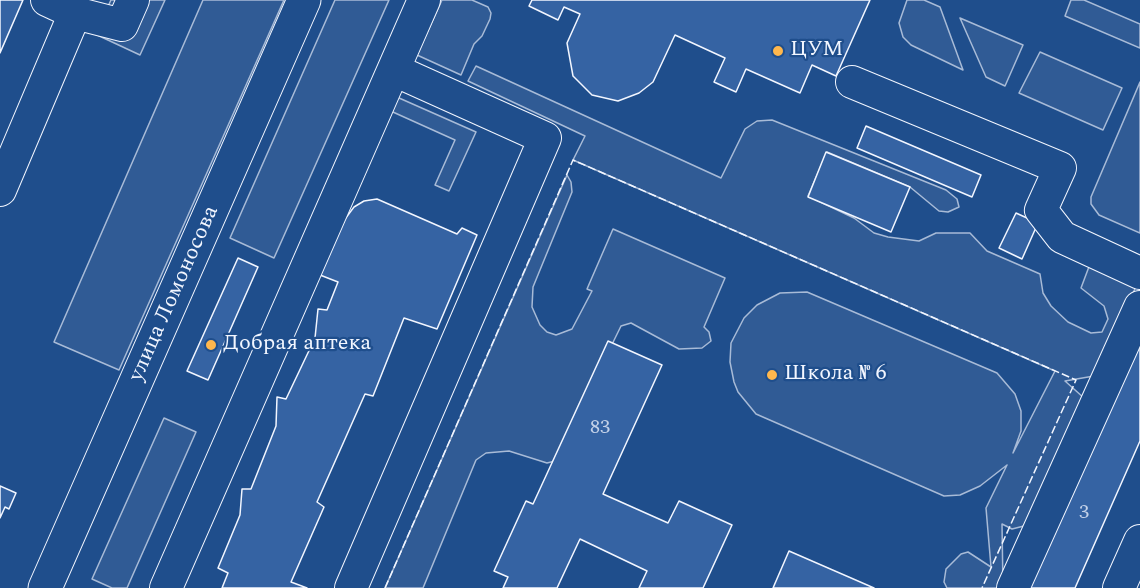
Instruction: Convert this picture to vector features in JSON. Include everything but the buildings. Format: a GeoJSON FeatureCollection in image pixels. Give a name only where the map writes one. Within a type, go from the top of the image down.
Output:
{"type":"FeatureCollection","features":[{"type":"Feature","properties":{"kind":"main road","name":"улица Ломоносова"},"geometry":{"type":"LineString","coordinates":[[45,588],[304,0]]}},
{"type":"Feature","properties":{"kind":"street"},"geometry":{"type":"LineString","coordinates":[[47,0],[75,13],[122,25],[133,0]]}},
{"type":"Feature","properties":{"kind":"street"},"geometry":{"type":"LineString","coordinates":[[166,588],[424,0]]}},
{"type":"Feature","properties":{"kind":"street"},"geometry":{"type":"LineString","coordinates":[[0,190],[75,13]]}},
{"type":"Feature","properties":{"kind":"street"},"geometry":{"type":"LineString","coordinates":[[351,588],[545,138],[394,70]]}},
{"type":"Feature","properties":{"kind":"street"},"geometry":{"type":"LineString","coordinates":[[852,82],[1060,168],[1041,210],[1062,237],[1140,273]]}},
{"type":"Feature","properties":{"kind":"street"},"geometry":{"type":"LineString","coordinates":[[1013,588],[1140,307]]}},
{"type":"Feature","properties":{"kind":"street"},"geometry":{"type":"LineString","coordinates":[[1119,588],[1140,542]]}},
{"type":"Feature","properties":{"kind":"shaded area"},"geometry":{"type":"Polygon","coordinates":[[[111,0],[165,0],[140,55],[95,34],[111,0]]]}},
{"type":"Feature","properties":{"kind":"shaded area"},"geometry":{"type":"Polygon","coordinates":[[[203,0],[284,0],[119,370],[54,342],[203,0]]]}},
{"type":"Feature","properties":{"kind":"shaded area"},"geometry":{"type":"Polygon","coordinates":[[[335,0],[389,0],[274,258],[230,238],[335,0]]]}},
{"type":"Feature","properties":{"kind":"shaded area"},"geometry":{"type":"Polygon","coordinates":[[[442,0],[472,0],[488,7],[491,13],[482,36],[474,44],[461,75],[417,55],[442,0]]]}},
{"type":"Feature","properties":{"kind":"shaded area"},"geometry":{"type":"Polygon","coordinates":[[[907,0],[924,0],[940,7],[963,70],[911,45],[903,37],[899,23],[907,0]]]}},
{"type":"Feature","properties":{"kind":"shaded area"},"geometry":{"type":"Polygon","coordinates":[[[1071,0],[1084,0],[1140,24],[1140,48],[1065,16],[1071,0]]]}},
{"type":"Feature","properties":{"kind":"shaded area"},"geometry":{"type":"Polygon","coordinates":[[[960,18],[1023,45],[1005,86],[986,77],[960,18]]]}},
{"type":"Feature","properties":{"kind":"shaded area"},"geometry":{"type":"Polygon","coordinates":[[[1040,52],[1122,88],[1103,130],[1019,93],[1040,52]]]}},
{"type":"Feature","properties":{"kind":"shaded area"},"geometry":{"type":"Polygon","coordinates":[[[476,66],[721,178],[745,129],[757,121],[772,120],[946,190],[957,199],[959,207],[948,212],[939,211],[910,187],[827,152],[808,196],[854,218],[874,233],[888,237],[919,241],[936,233],[970,233],[987,251],[1040,274],[1043,293],[1051,306],[1068,322],[1091,333],[1102,332],[1108,319],[1104,306],[1081,288],[1090,264],[1140,278],[1094,376],[1065,381],[1084,398],[1024,526],[1012,529],[1002,524],[1003,588],[947,588],[944,582],[946,569],[961,554],[968,552],[991,567],[986,508],[1007,465],[980,486],[960,495],[944,496],[756,414],[738,392],[734,382],[730,362],[731,343],[744,318],[757,305],[780,293],[807,292],[997,373],[1015,394],[1021,411],[1021,431],[1013,453],[1055,371],[573,160],[585,136],[468,81],[476,66]]]}},
{"type":"Feature","properties":{"kind":"shaded area"},"geometry":{"type":"Polygon","coordinates":[[[1140,82],[1140,233],[1099,215],[1091,204],[1091,197],[1140,82]]]}},
{"type":"Feature","properties":{"kind":"shaded area"},"geometry":{"type":"Polygon","coordinates":[[[390,94],[476,132],[449,191],[435,185],[455,140],[384,108],[390,94]]]}},
{"type":"Feature","properties":{"kind":"shaded area"},"geometry":{"type":"Polygon","coordinates":[[[567,175],[571,182],[572,192],[533,287],[532,307],[540,325],[547,332],[556,335],[572,329],[592,291],[587,289],[613,229],[725,278],[704,327],[709,332],[711,341],[702,348],[679,349],[631,323],[621,326],[555,461],[547,463],[509,451],[486,453],[476,460],[423,588],[385,588],[567,175]]]}},
{"type":"Feature","properties":{"kind":"shaded area"},"geometry":{"type":"Polygon","coordinates":[[[164,418],[196,432],[127,588],[112,588],[92,579],[164,418]]]}},
{"type":"Feature","properties":{"kind":"fence"},"geometry":{"type":"LineString","coordinates":[[385,588],[573,160],[1076,380],[982,588]]}},
{"type":"Feature","properties":{"kind":"place","name":"ЦУМ"},"geometry":{"type":"Point","coordinates":[778,51]}},
{"type":"Feature","properties":{"kind":"place","name":"Добрая аптека"},"geometry":{"type":"Point","coordinates":[211,345]}},
{"type":"Feature","properties":{"kind":"place","name":"Школа № 6"},"geometry":{"type":"Point","coordinates":[772,375]}}]}
